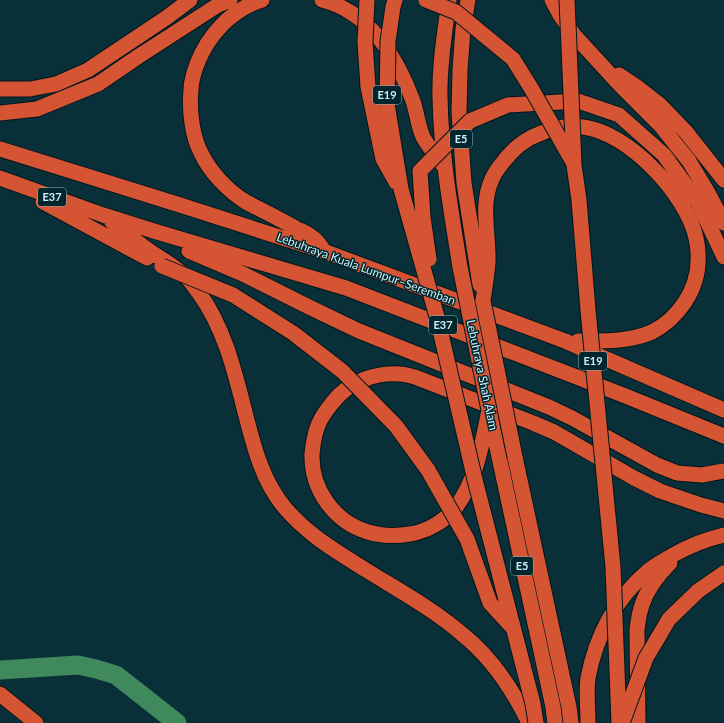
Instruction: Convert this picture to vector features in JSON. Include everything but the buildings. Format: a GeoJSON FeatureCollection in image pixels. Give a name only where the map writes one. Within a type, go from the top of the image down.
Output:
{"type":"FeatureCollection","features":[{"type":"Feature","properties":{"kind":"highway"},"geometry":{"type":"LineString","coordinates":[[0,89],[30,89],[56,84],[88,70],[166,18],[190,0]]}},
{"type":"Feature","properties":{"kind":"highway"},"geometry":{"type":"LineString","coordinates":[[0,113],[36,110],[98,84],[218,5],[230,0]]}},
{"type":"Feature","properties":{"kind":"highway"},"geometry":{"type":"LineString","coordinates":[[262,0],[254,2],[228,18],[217,29],[200,58],[191,89],[192,123],[196,141],[208,165],[230,190],[245,201],[314,238],[326,252]]}},
{"type":"Feature","properties":{"kind":"highway"},"geometry":{"type":"LineString","coordinates":[[322,0],[336,5],[359,18],[382,42],[398,66],[406,83],[423,138],[444,167]]}},
{"type":"Feature","properties":{"kind":"highway"},"geometry":{"type":"LineString","coordinates":[[367,0],[365,42],[368,87],[383,159],[401,189]]}},
{"type":"Feature","properties":{"kind":"highway","name":"E19"},"geometry":{"type":"LineString","coordinates":[[395,0],[388,41],[387,104],[401,189],[437,317],[475,480],[533,704],[536,723]]}},
{"type":"Feature","properties":{"kind":"highway"},"geometry":{"type":"LineString","coordinates":[[426,0],[456,12],[513,59],[574,165]]}},
{"type":"Feature","properties":{"kind":"highway","name":"Lebuhraya Shah Alam"},"geometry":{"type":"LineString","coordinates":[[449,0],[441,66],[440,89],[444,167],[460,267],[553,707],[555,723]]}},
{"type":"Feature","properties":{"kind":"highway","name":"Lebuhraya Shah Alam"},"geometry":{"type":"LineString","coordinates":[[468,0],[463,29],[459,112],[464,183],[483,301],[515,458],[566,692],[571,723]]}},
{"type":"Feature","properties":{"kind":"highway"},"geometry":{"type":"LineString","coordinates":[[552,0],[574,35],[590,54],[661,126],[685,156],[707,191],[724,223]]}},
{"type":"Feature","properties":{"kind":"highway","name":"E19"},"geometry":{"type":"LineString","coordinates":[[567,0],[574,165],[579,200],[588,310],[613,566],[619,723]]}},
{"type":"Feature","properties":{"kind":"highway"},"geometry":{"type":"LineString","coordinates":[[599,63],[637,87],[660,105],[686,132],[724,180]]}},
{"type":"Feature","properties":{"kind":"highway"},"geometry":{"type":"LineString","coordinates":[[437,317],[423,216],[420,171],[470,121],[508,105],[578,101],[619,114],[664,155],[698,202],[724,257]]}},
{"type":"Feature","properties":{"kind":"highway"},"geometry":{"type":"LineString","coordinates":[[483,301],[488,262],[486,201],[492,178],[505,158],[525,140],[547,130],[559,127],[584,127],[606,133],[639,155],[666,182],[692,225],[698,250],[698,274],[694,287],[681,308],[663,326],[652,332],[628,339],[612,341],[565,341]]}},
{"type":"Feature","properties":{"kind":"highway","name":"Lebuhraya Kuala Lumpur–Seremban"},"geometry":{"type":"LineString","coordinates":[[0,149],[172,202],[326,252],[565,341],[724,410]]}},
{"type":"Feature","properties":{"kind":"highway"},"geometry":{"type":"LineString","coordinates":[[1,178],[162,266],[233,295],[293,333],[342,371],[396,426],[428,470],[467,539],[490,603],[513,628]]}},
{"type":"Feature","properties":{"kind":"highway","name":"Lebuhraya Kuala Lumpur–Seremban"},"geometry":{"type":"LineString","coordinates":[[1,178],[103,215],[346,288],[623,395],[723,436]]}},
{"type":"Feature","properties":{"kind":"highway"},"geometry":{"type":"LineString","coordinates":[[103,215],[188,278],[200,294],[220,329],[228,350],[259,464],[273,492],[285,507],[311,534],[446,621],[463,634],[490,662],[519,703],[529,723]]}},
{"type":"Feature","properties":{"kind":"highway"},"geometry":{"type":"LineString","coordinates":[[157,232],[178,247],[237,271],[360,331],[549,407],[657,465],[677,473],[702,475],[724,471]]}},
{"type":"Feature","properties":{"kind":"highway"},"geometry":{"type":"LineString","coordinates":[[489,410],[470,482],[455,508],[445,519],[432,527],[417,533],[400,535],[381,535],[368,532],[357,528],[346,521],[327,503],[320,492],[313,470],[313,447],[320,420],[337,396],[363,379],[386,374],[401,374],[415,377],[554,432],[634,478],[660,491],[724,511]]}},
{"type":"Feature","properties":{"kind":"highway"},"geometry":{"type":"LineString","coordinates":[[588,723],[587,686],[592,660],[606,624],[624,595],[649,570],[664,560],[681,550],[702,541],[724,535]]}},
{"type":"Feature","properties":{"kind":"highway"},"geometry":{"type":"LineString","coordinates":[[638,723],[637,630],[642,605],[646,595],[661,571],[681,550]]}},
{"type":"Feature","properties":{"kind":"highway"},"geometry":{"type":"LineString","coordinates":[[622,723],[646,658],[669,618],[698,591],[724,573]]}},
{"type":"Feature","properties":{"kind":"highway"},"geometry":{"type":"LineString","coordinates":[[0,694],[36,723]]}},
{"type":"Feature","properties":{"kind":"waterway"},"geometry":{"type":"LineString","coordinates":[[0,670],[78,665],[96,669],[116,675],[177,723]]}}]}
